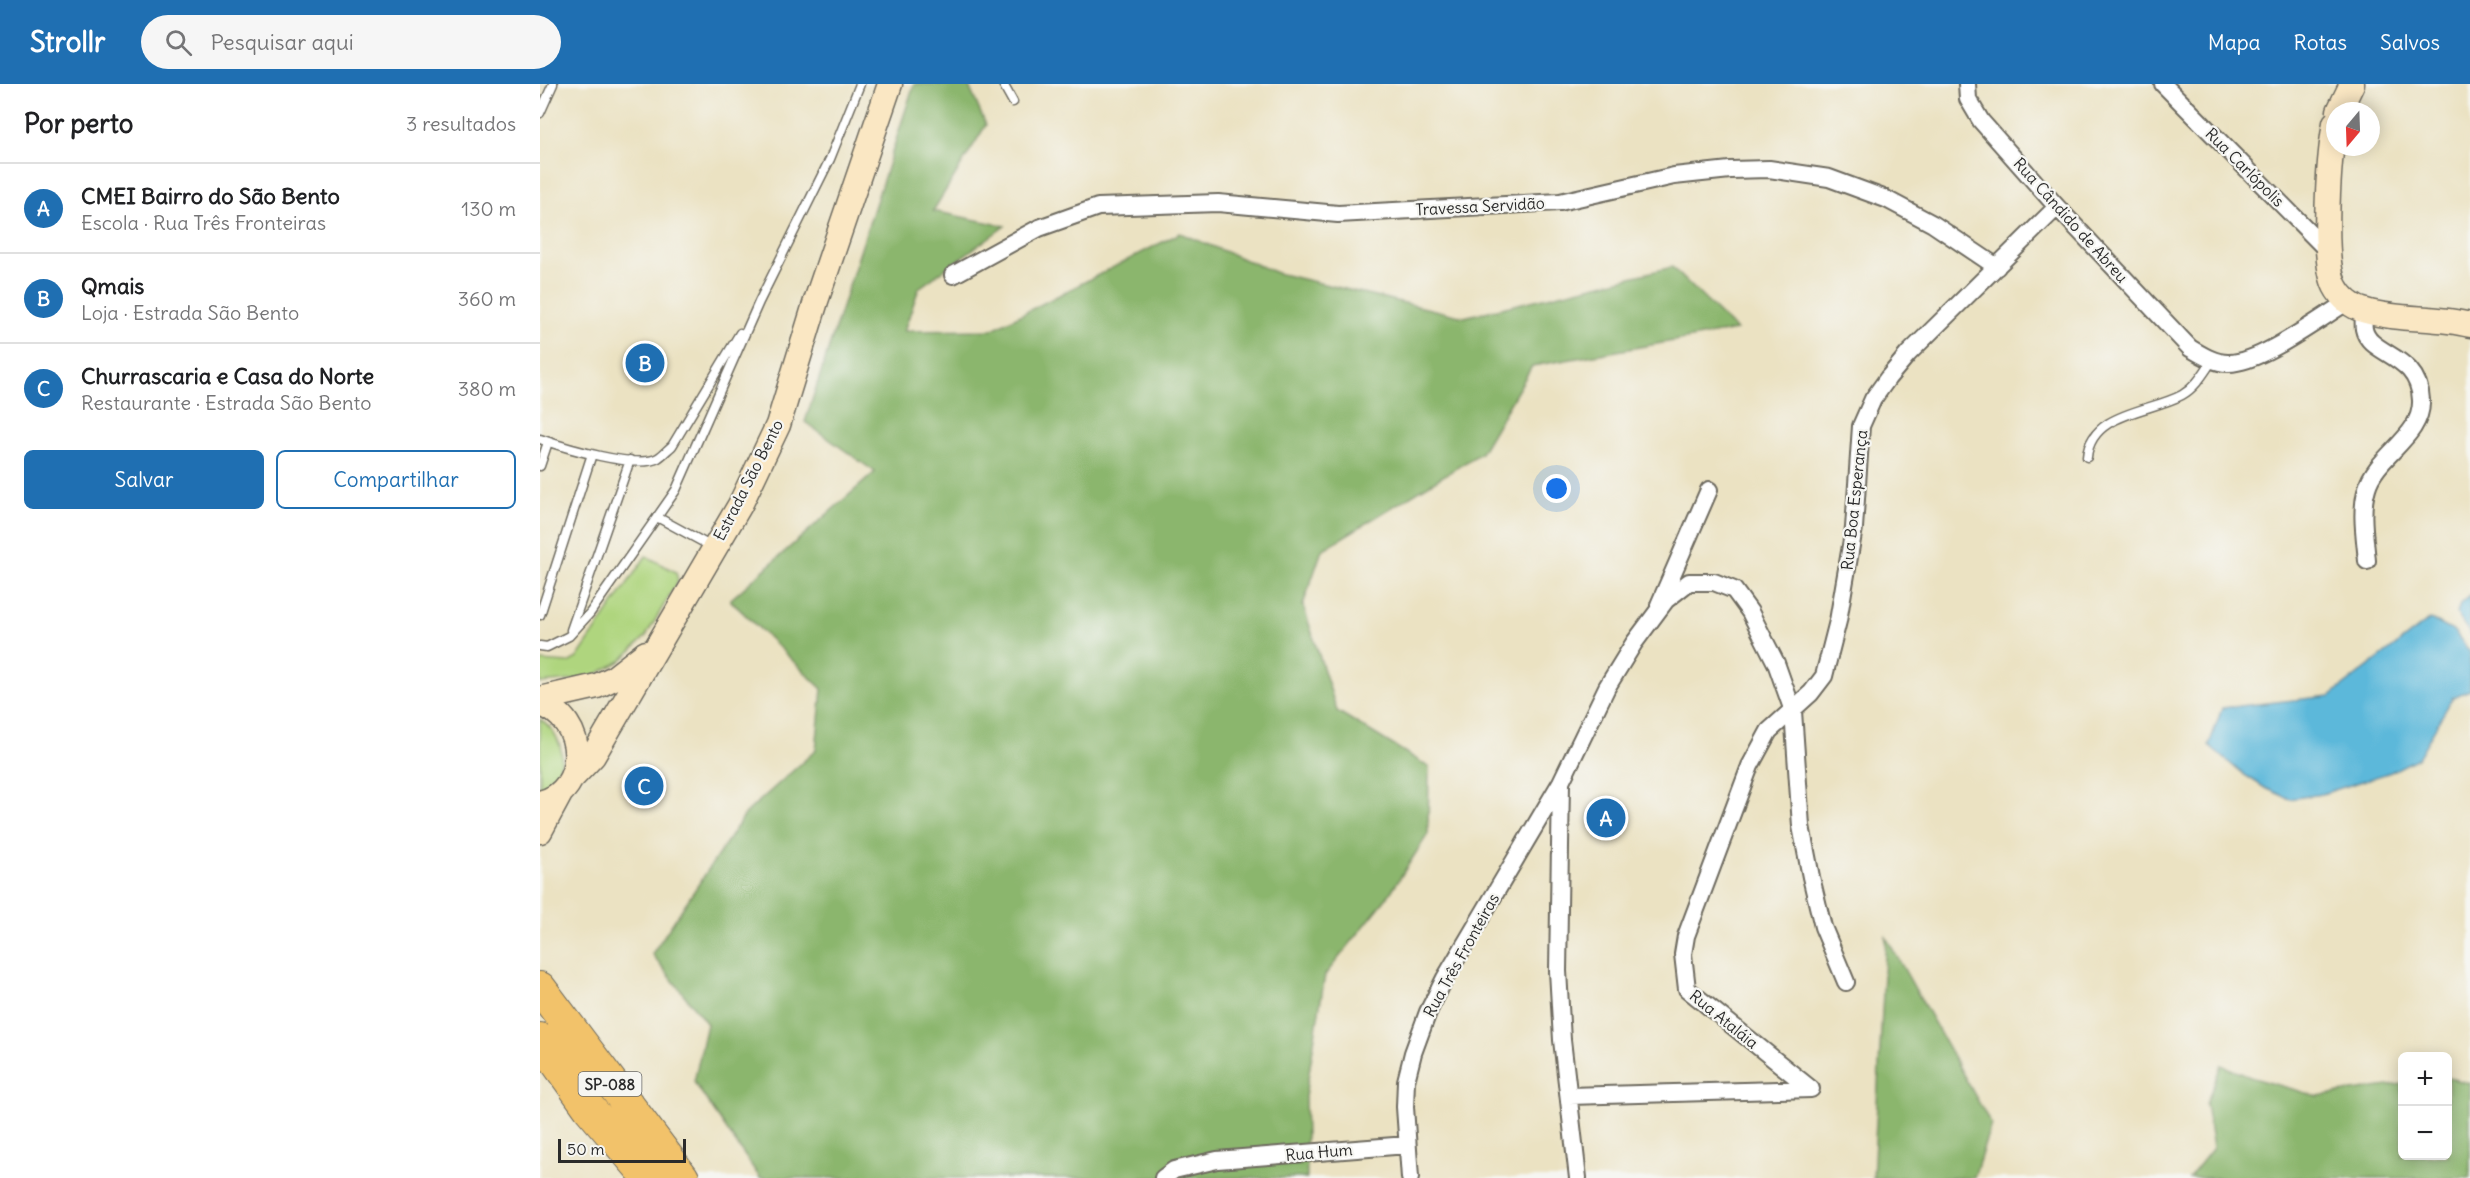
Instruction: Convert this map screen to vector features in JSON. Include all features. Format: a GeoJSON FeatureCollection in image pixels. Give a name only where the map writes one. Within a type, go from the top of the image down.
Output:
{"type":"FeatureCollection","features":[{"type":"Feature","properties":{"kind":"highway","name":"SP-088"},"geometry":{"type":"LineString","coordinates":[[540,988],[683,1178]]}},
{"type":"Feature","properties":{"kind":"highway","name":"SP-088"},"geometry":{"type":"LineString","coordinates":[[541,1042],[590,1108],[649,1178]]}},
{"type":"Feature","properties":{"kind":"street","name":"Estrada São Bento"},"geometry":{"type":"LineString","coordinates":[[557,792],[594,756],[657,643],[740,505],[778,425],[816,301],[890,84]]}},
{"type":"Feature","properties":{"kind":"street","name":"Rua Cândido de Abreu"},"geometry":{"type":"LineString","coordinates":[[1967,84],[1968,99],[1981,121],[2057,207],[2190,348],[2212,361]]}},
{"type":"Feature","properties":{"kind":"street","name":"Rua Carlópolis"},"geometry":{"type":"LineString","coordinates":[[2163,84],[2327,249]]}},
{"type":"Feature","properties":{"kind":"street"},"geometry":{"type":"LineString","coordinates":[[2343,102],[2352,84]]}},
{"type":"Feature","properties":{"kind":"street"},"geometry":{"type":"LineString","coordinates":[[2330,156],[2327,249],[2336,289],[2355,306],[2392,316],[2453,321],[2470,325]]}},
{"type":"Feature","properties":{"kind":"street","name":"Travessa Servidão"},"geometry":{"type":"LineString","coordinates":[[953,274],[1039,228],[1098,207],[1218,203],[1338,214],[1560,202],[1674,176],[1730,170],[1769,169],[1829,178],[1886,199],[1933,224],[1997,267]]}},
{"type":"Feature","properties":{"kind":"street","name":"Rua Boa Esperança"},"geometry":{"type":"LineString","coordinates":[[1792,711],[1824,676],[1838,621],[1854,528],[1861,426],[1873,399],[1908,354],[2057,207]]}},
{"type":"Feature","properties":{"kind":"street"},"geometry":{"type":"LineString","coordinates":[[2212,361],[2229,364],[2247,360],[2355,306]]}},
{"type":"Feature","properties":{"kind":"street"},"geometry":{"type":"LineString","coordinates":[[2355,306],[2370,342],[2403,363],[2416,376],[2421,402],[2418,418],[2373,474],[2367,487],[2363,517],[2367,561]]}},
{"type":"Feature","properties":{"kind":"street"},"geometry":{"type":"LineString","coordinates":[[1654,617],[1709,490]]}},
{"type":"Feature","properties":{"kind":"street","name":"Rua Três Fronteiras"},"geometry":{"type":"LineString","coordinates":[[1410,1178],[1405,1107],[1406,1082],[1413,1053],[1428,1012],[1463,947],[1561,782],[1607,687],[1634,643],[1666,600],[1689,582],[1714,582],[1734,590],[1763,636],[1776,663],[1792,711]]}},
{"type":"Feature","properties":{"kind":"street"},"geometry":{"type":"LineString","coordinates":[[540,699],[597,686],[614,678],[657,643]]}},
{"type":"Feature","properties":{"kind":"street"},"geometry":{"type":"LineString","coordinates":[[540,704],[561,716],[572,730],[577,746],[577,763],[557,792],[540,831]]}},
{"type":"Feature","properties":{"kind":"street"},"geometry":{"type":"LineString","coordinates":[[1792,711],[1801,826],[1823,927],[1846,982]]}},
{"type":"Feature","properties":{"kind":"street","name":"Rua Ataláia"},"geometry":{"type":"LineString","coordinates":[[1569,1096],[1811,1089],[1687,989],[1683,954],[1686,936],[1750,766],[1769,731],[1792,711]]}},
{"type":"Feature","properties":{"kind":"street","name":"Rua Três Fronteiras"},"geometry":{"type":"LineString","coordinates":[[1561,782],[1558,971],[1562,1040],[1578,1178]]}},
{"type":"Feature","properties":{"kind":"street"},"geometry":{"type":"LineString","coordinates":[[540,973],[569,1026]]}},
{"type":"Feature","properties":{"kind":"street","name":"Rua Hum"},"geometry":{"type":"LineString","coordinates":[[1163,1178],[1174,1170],[1217,1160],[1407,1145]]}},
{"type":"Feature","properties":{"kind":"lane"},"geometry":{"type":"LineString","coordinates":[[540,113],[553,84]]}},
{"type":"Feature","properties":{"kind":"lane"},"geometry":{"type":"LineString","coordinates":[[540,646],[547,647],[569,636],[590,612],[676,490],[759,302],[830,159],[860,84]]}},
{"type":"Feature","properties":{"kind":"lane"},"geometry":{"type":"LineString","coordinates":[[1002,84],[1013,102]]}},
{"type":"Feature","properties":{"kind":"lane"},"geometry":{"type":"LineString","coordinates":[[540,466],[544,441],[577,452],[640,462],[657,459],[672,446],[759,302]]}},
{"type":"Feature","properties":{"kind":"lane"},"geometry":{"type":"LineString","coordinates":[[2087,457],[2093,437],[2100,429],[2138,411],[2182,395],[2197,383],[2212,361]]}},
{"type":"Feature","properties":{"kind":"lane"},"geometry":{"type":"LineString","coordinates":[[540,615],[592,454]]}},
{"type":"Feature","properties":{"kind":"lane"},"geometry":{"type":"LineString","coordinates":[[569,636],[630,460]]}},
{"type":"Feature","properties":{"kind":"lane"},"geometry":{"type":"LineString","coordinates":[[657,518],[714,548]]}},
{"type":"Feature","properties":{"kind":"green space"},"geometry":{"type":"Polygon","coordinates":[[[914,84],[968,84],[986,125],[933,211],[1005,226],[919,288],[904,331],[991,330],[1180,233],[1277,273],[1464,317],[1672,267],[1736,330],[1532,366],[1481,453],[1322,550],[1303,605],[1337,711],[1429,767],[1428,834],[1389,895],[1325,975],[1305,1097],[1307,1178],[760,1178],[694,1082],[707,1024],[652,954],[746,813],[816,750],[822,689],[730,600],[875,472],[805,422],[914,84]]]}},
{"type":"Feature","properties":{"kind":"green space"},"geometry":{"type":"Polygon","coordinates":[[[646,556],[676,572],[678,581],[646,636],[621,661],[587,679],[540,683],[540,661],[568,663],[577,658],[646,556]]]}},
{"type":"Feature","properties":{"kind":"green space"},"geometry":{"type":"Polygon","coordinates":[[[540,719],[555,735],[560,745],[561,755],[557,775],[540,790],[540,719]]]}},
{"type":"Feature","properties":{"kind":"green space"},"geometry":{"type":"Polygon","coordinates":[[[1886,937],[1991,1124],[1974,1178],[1873,1178],[1886,937]]]}},
{"type":"Feature","properties":{"kind":"green space"},"geometry":{"type":"Polygon","coordinates":[[[2221,1065],[2250,1077],[2317,1096],[2398,1085],[2398,1160],[2452,1160],[2452,1079],[2470,1083],[2470,1178],[2189,1178],[2213,1148],[2206,1104],[2221,1065]]]}},
{"type":"Feature","properties":{"kind":"water"},"geometry":{"type":"Polygon","coordinates":[[[2470,595],[2470,634],[2457,614],[2460,604],[2470,595]]]}},
{"type":"Feature","properties":{"kind":"water"},"geometry":{"type":"Polygon","coordinates":[[[2430,619],[2455,632],[2470,652],[2470,690],[2453,697],[2418,758],[2391,772],[2322,794],[2290,799],[2265,788],[2240,772],[2209,745],[2222,708],[2330,696],[2430,619]]]}},
{"type":"Feature","properties":{"kind":"place","name":"Qmais"},"geometry":{"type":"Point","coordinates":[645,363]}},
{"type":"Feature","properties":{"kind":"place","name":"Churrascaria e Casa do Norte"},"geometry":{"type":"Point","coordinates":[644,786]}},
{"type":"Feature","properties":{"kind":"place","name":"CMEI Bairro do São Bento"},"geometry":{"type":"Point","coordinates":[1606,818]}}]}
